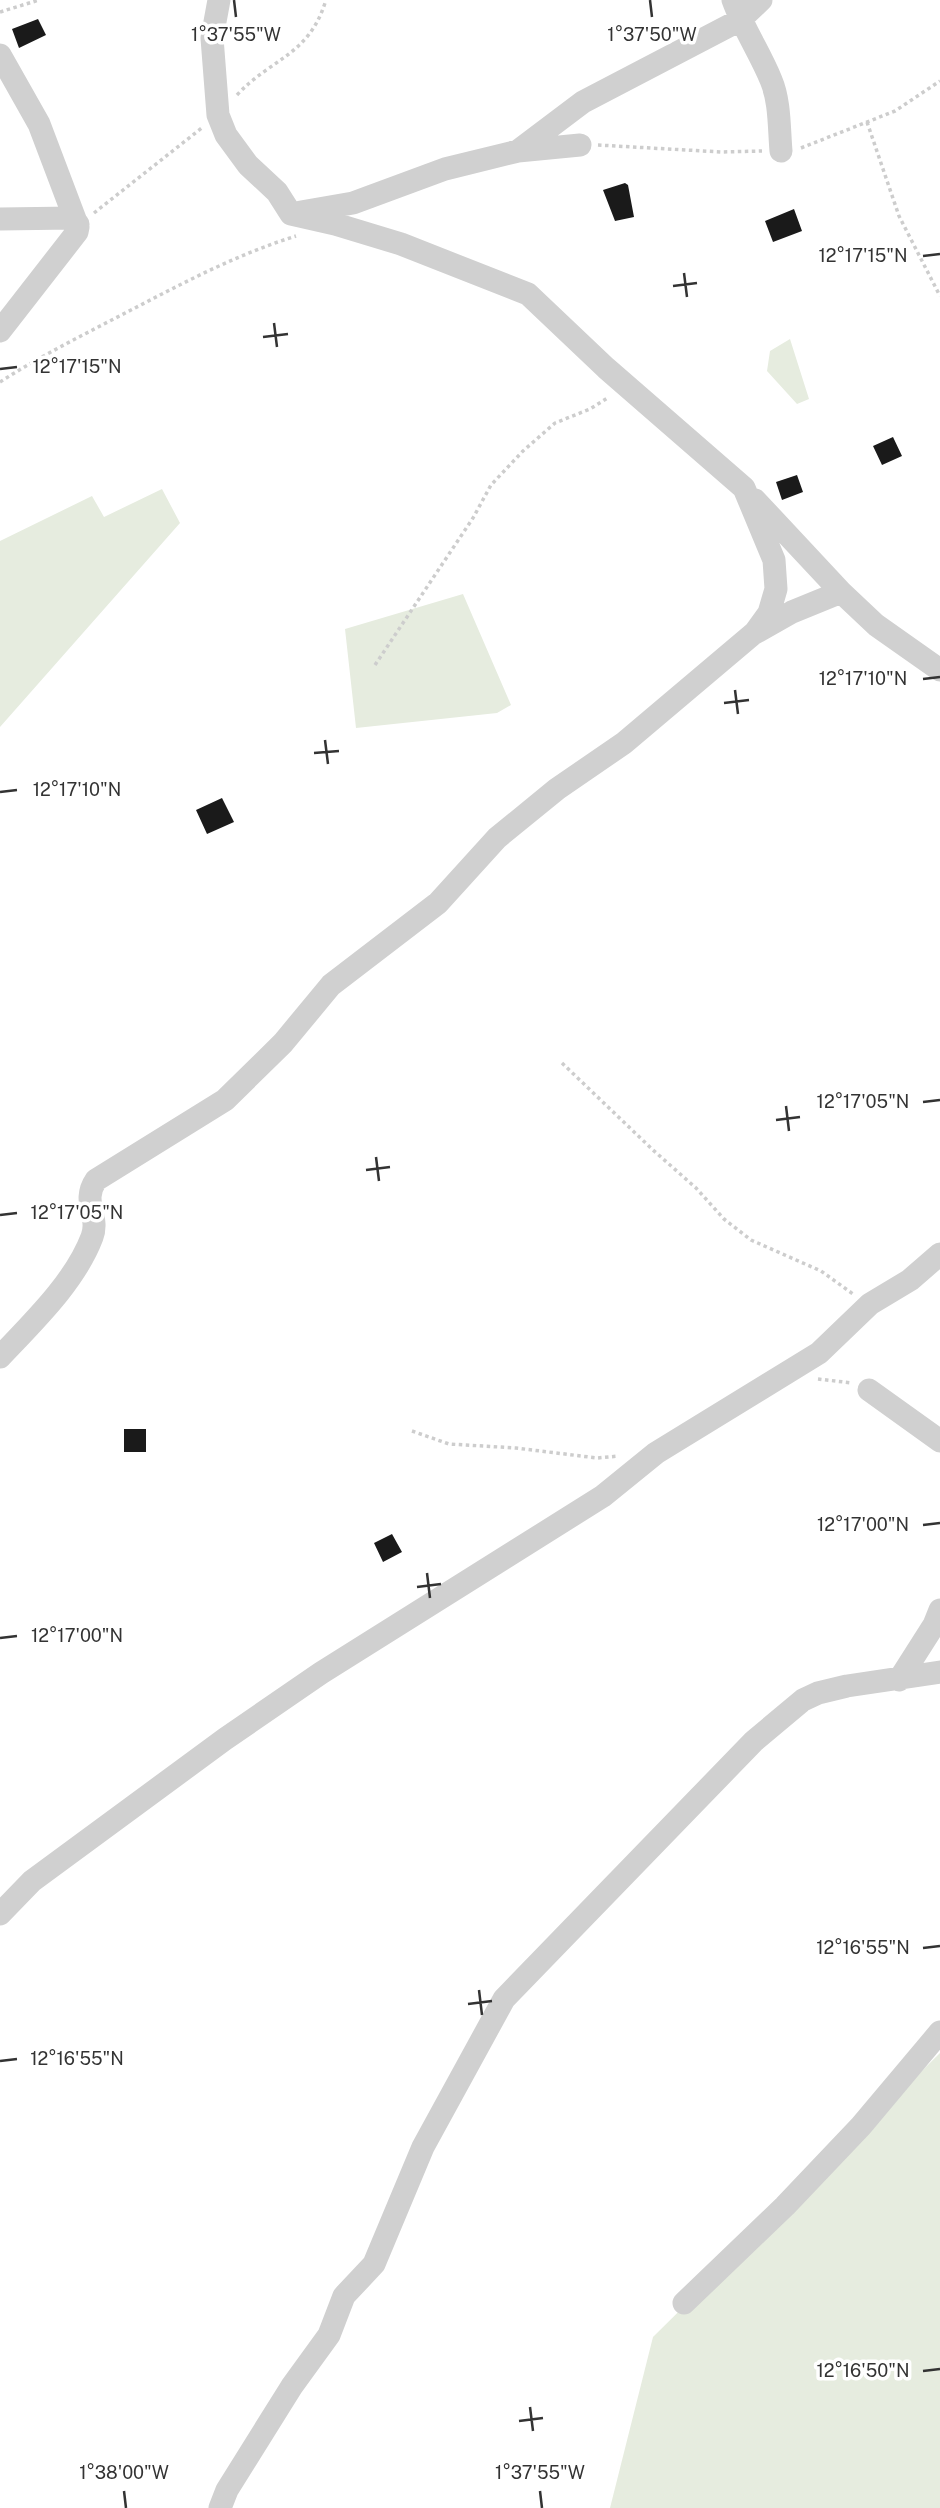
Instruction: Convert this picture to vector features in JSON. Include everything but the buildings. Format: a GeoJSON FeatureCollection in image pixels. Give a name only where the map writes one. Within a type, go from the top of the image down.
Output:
{"type":"FeatureCollection","features":[{"type":"Feature","properties":{"kind":"street"},"geometry":{"type":"LineString","coordinates":[[219,0],[212,38],[218,115],[226,135],[248,165],[278,192],[293,225]]}},
{"type":"Feature","properties":{"kind":"street"},"geometry":{"type":"LineString","coordinates":[[518,151],[583,102],[736,10],[761,0]]}},
{"type":"Feature","properties":{"kind":"street"},"geometry":{"type":"LineString","coordinates":[[736,10],[772,81],[781,151]]}},
{"type":"Feature","properties":{"kind":"street"},"geometry":{"type":"LineString","coordinates":[[0,55],[39,124],[78,225],[77,232],[0,331]]}},
{"type":"Feature","properties":{"kind":"street"},"geometry":{"type":"LineString","coordinates":[[293,225],[444,169],[518,151],[580,145]]}},
{"type":"Feature","properties":{"kind":"street"},"geometry":{"type":"LineString","coordinates":[[0,219],[73,218],[78,225]]}},
{"type":"Feature","properties":{"kind":"street"},"geometry":{"type":"LineString","coordinates":[[293,225],[335,224],[401,244],[528,294],[626,386],[744,488],[841,592],[876,625],[940,670]]}},
{"type":"Feature","properties":{"kind":"street"},"geometry":{"type":"LineString","coordinates":[[744,488],[774,560],[776,589],[769,613],[753,634]]}},
{"type":"Feature","properties":{"kind":"street"},"geometry":{"type":"LineString","coordinates":[[0,1357],[47,1308],[82,1258],[95,1225],[89,1199],[90,1190],[96,1180],[225,1100],[282,1043],[331,985],[438,903],[497,838],[557,789],[624,743],[753,634],[792,612],[841,592]]}},
{"type":"Feature","properties":{"kind":"street"},"geometry":{"type":"LineString","coordinates":[[0,1914],[32,1881],[225,1739],[321,1673],[603,1496],[656,1453],[819,1353],[870,1304],[910,1280],[940,1254]]}},
{"type":"Feature","properties":{"kind":"street"},"geometry":{"type":"LineString","coordinates":[[869,1390],[940,1441]]}},
{"type":"Feature","properties":{"kind":"street"},"geometry":{"type":"LineString","coordinates":[[899,1680],[940,1611]]}},
{"type":"Feature","properties":{"kind":"street"},"geometry":{"type":"LineString","coordinates":[[220,2508],[227,2490],[292,2386],[329,2335],[344,2296],[374,2264],[424,2147],[504,1999],[754,1741],[803,1700],[847,1686],[940,1672]]}},
{"type":"Feature","properties":{"kind":"street"},"geometry":{"type":"LineString","coordinates":[[684,2304],[861,2126],[940,2032]]}},
{"type":"Feature","properties":{"kind":"path"},"geometry":{"type":"LineString","coordinates":[[0,12],[39,0]]}},
{"type":"Feature","properties":{"kind":"path"},"geometry":{"type":"LineString","coordinates":[[867,122],[899,216],[940,296]]}},
{"type":"Feature","properties":{"kind":"path"},"geometry":{"type":"LineString","coordinates":[[0,382],[33,361],[256,248],[293,225]]}},
{"type":"Feature","properties":{"kind":"path"},"geometry":{"type":"LineString","coordinates":[[374,665],[473,518],[491,485],[523,451],[555,423],[590,409],[626,386]]}},
{"type":"Feature","properties":{"kind":"path"},"geometry":{"type":"LineString","coordinates":[[562,1062],[696,1188],[724,1219],[751,1240],[821,1271],[848,1292],[870,1304]]}},
{"type":"Feature","properties":{"kind":"path"},"geometry":{"type":"LineString","coordinates":[[412,1430],[449,1444],[516,1448],[597,1458],[621,1456]]}},
{"type":"Feature","properties":{"kind":"shaded area"},"geometry":{"type":"Polygon","coordinates":[[[790,339],[809,399],[797,404],[767,371],[770,351],[790,339]]]}},
{"type":"Feature","properties":{"kind":"shaded area"},"geometry":{"type":"Polygon","coordinates":[[[162,489],[180,523],[0,727],[0,541],[92,496],[104,517],[162,489]]]}},
{"type":"Feature","properties":{"kind":"shaded area"},"geometry":{"type":"Polygon","coordinates":[[[463,594],[511,705],[497,713],[356,728],[345,629],[463,594]]]}},
{"type":"Feature","properties":{"kind":"shaded area"},"geometry":{"type":"Polygon","coordinates":[[[940,2053],[940,2508],[610,2508],[653,2337],[940,2053]]]}}]}
